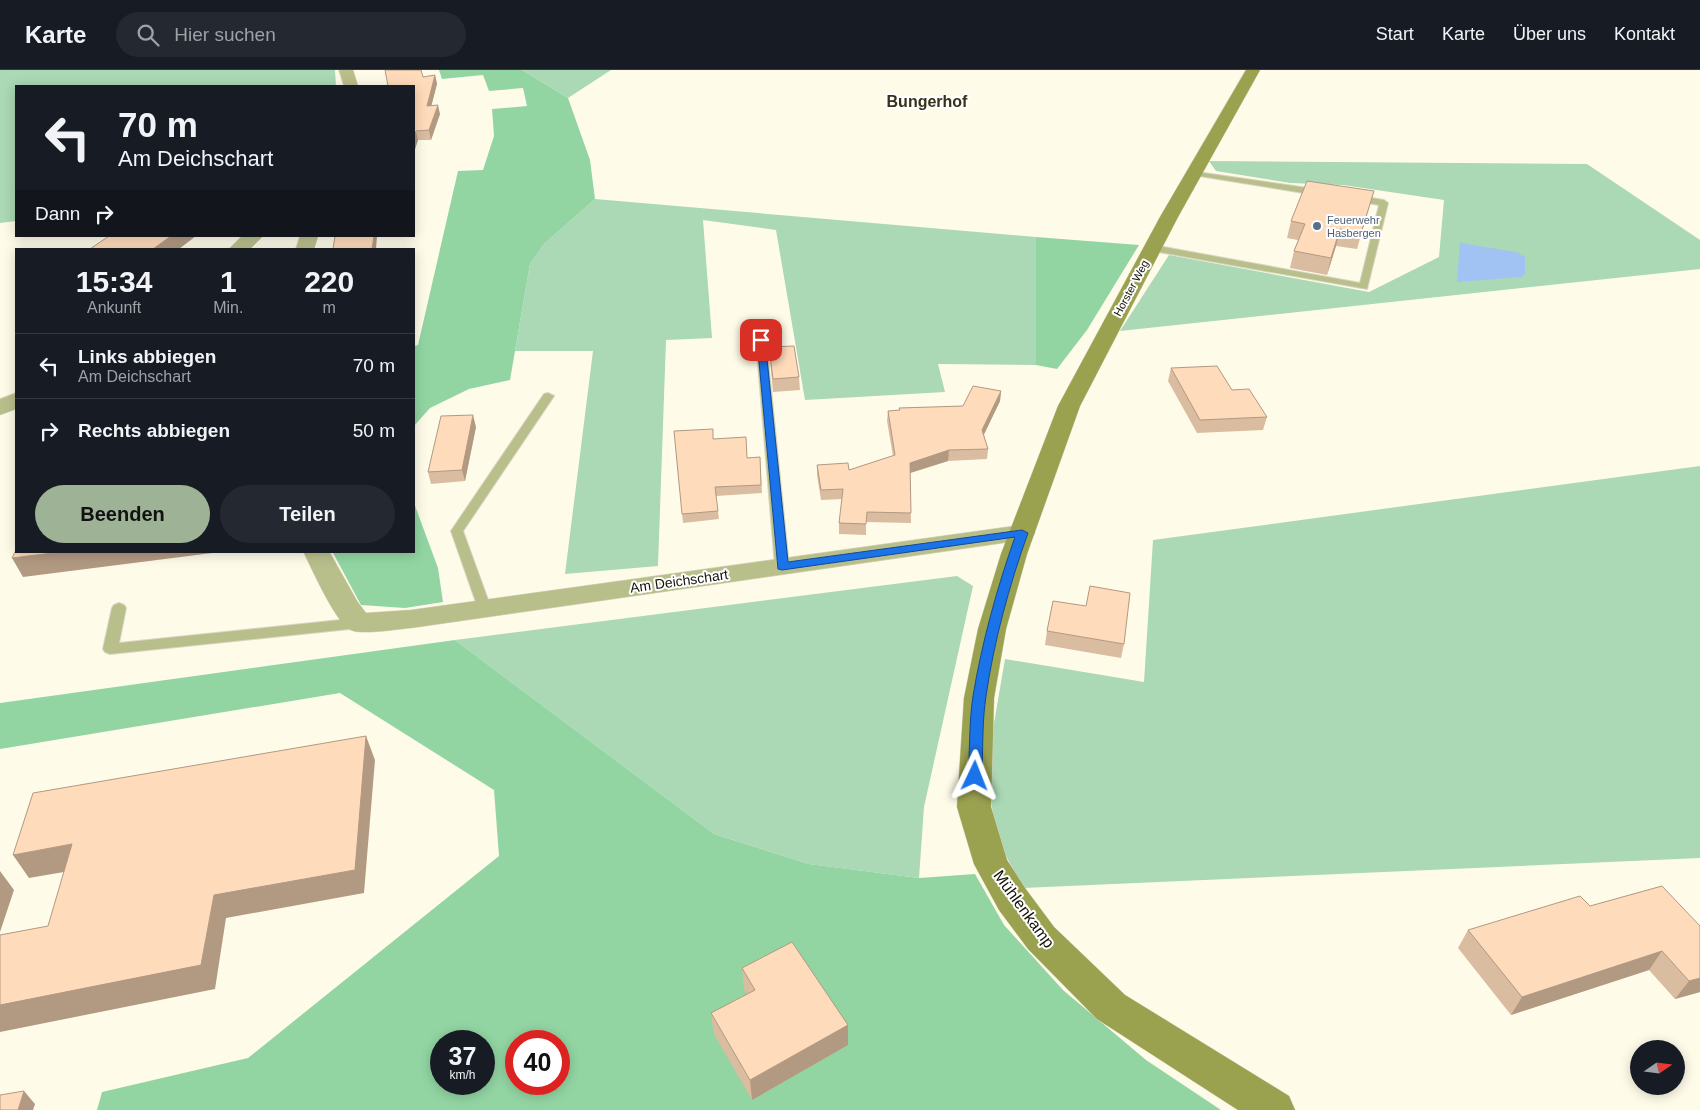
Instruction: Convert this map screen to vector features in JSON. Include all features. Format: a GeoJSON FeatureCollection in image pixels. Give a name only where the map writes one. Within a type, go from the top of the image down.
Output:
{"type":"FeatureCollection","features":[{"type":"Feature","properties":{"kind":"street"},"geometry":{"type":"LineString","coordinates":[[346,70],[350,85]]}},
{"type":"Feature","properties":{"kind":"street","name":"Horster Weg"},"geometry":{"type":"LineString","coordinates":[[1026,524],[1069,406],[1193,173],[1253,70]]}},
{"type":"Feature","properties":{"kind":"street"},"geometry":{"type":"LineString","coordinates":[[239,248],[253,237]]}},
{"type":"Feature","properties":{"kind":"street"},"geometry":{"type":"LineString","coordinates":[[0,408],[15,400]]}},
{"type":"Feature","properties":{"kind":"street","name":"Am Deichschart"},"geometry":{"type":"LineString","coordinates":[[352,614],[411,619],[782,566],[1026,524]]}},
{"type":"Feature","properties":{"kind":"street","name":"Mühlenkamp"},"geometry":{"type":"LineString","coordinates":[[1026,524],[1010,567],[992,629],[979,698],[974,807],[990,864],[1012,899],[1041,938],[1111,1006],[1274,1110]]}},
{"type":"Feature","properties":{"kind":"street"},"geometry":{"type":"LineString","coordinates":[[317,553],[352,614]]}},
{"type":"Feature","properties":{"kind":"lane"},"geometry":{"type":"LineString","coordinates":[[1152,248],[1364,287],[1384,203],[1193,173]]}},
{"type":"Feature","properties":{"kind":"lane"},"geometry":{"type":"LineString","coordinates":[[761,340],[782,566]]}},
{"type":"Feature","properties":{"kind":"lane"},"geometry":{"type":"LineString","coordinates":[[484,608],[457,531],[548,396]]}},
{"type":"Feature","properties":{"kind":"lane"},"geometry":{"type":"LineString","coordinates":[[119,608],[110,649],[352,614]]}},
{"type":"Feature","properties":{"kind":"green space"},"geometry":{"type":"Polygon","coordinates":[[[0,70],[335,70],[336,85],[15,85],[15,221],[0,223],[0,70]]]}},
{"type":"Feature","properties":{"kind":"green space"},"geometry":{"type":"Polygon","coordinates":[[[439,70],[522,70],[568,98],[590,160],[595,199],[544,244],[530,264],[510,380],[469,389],[430,408],[415,425],[415,346],[418,345],[458,171],[483,170],[494,136],[492,109],[527,106],[523,88],[489,91],[483,75],[442,79],[439,70]]]}},
{"type":"Feature","properties":{"kind":"green space"},"geometry":{"type":"Polygon","coordinates":[[[522,70],[611,70],[568,98],[522,70]]]}},
{"type":"Feature","properties":{"kind":"green space"},"geometry":{"type":"Polygon","coordinates":[[[1209,161],[1587,164],[1700,240],[1700,269],[1120,331],[1169,255],[1369,292],[1439,257],[1444,200],[1343,185],[1290,183],[1216,171],[1209,161]]]}},
{"type":"Feature","properties":{"kind":"green space"},"geometry":{"type":"Polygon","coordinates":[[[595,199],[1036,237],[1036,365],[938,364],[945,392],[805,400],[776,230],[703,220],[712,338],[666,340],[658,566],[565,574],[593,351],[515,351],[530,264],[544,244],[595,199]]]}},
{"type":"Feature","properties":{"kind":"green space"},"geometry":{"type":"Polygon","coordinates":[[[1036,237],[1139,245],[1087,330],[1057,369],[1036,365],[1036,237]]]}},
{"type":"Feature","properties":{"kind":"green space"},"geometry":{"type":"Polygon","coordinates":[[[1700,466],[1700,858],[1023,888],[997,839],[986,770],[1005,659],[1144,682],[1153,540],[1700,466]]]}},
{"type":"Feature","properties":{"kind":"green space"},"geometry":{"type":"Polygon","coordinates":[[[415,506],[438,568],[443,602],[405,608],[361,605],[333,553],[415,553],[415,506]]]}},
{"type":"Feature","properties":{"kind":"green space"},"geometry":{"type":"Polygon","coordinates":[[[957,576],[973,586],[924,807],[919,878],[809,864],[714,834],[455,640],[957,576]]]}},
{"type":"Feature","properties":{"kind":"green space"},"geometry":{"type":"Polygon","coordinates":[[[455,640],[714,834],[809,864],[919,878],[975,874],[1004,925],[1063,990],[1146,1060],[1221,1110],[97,1110],[102,1092],[248,1058],[499,856],[494,790],[340,693],[0,749],[0,703],[455,640]]]}},
{"type":"Feature","properties":{"kind":"water"},"geometry":{"type":"Polygon","coordinates":[[[1460,243],[1516,252],[1525,257],[1525,274],[1521,277],[1457,282],[1460,243]]]}},
{"type":"Feature","properties":{"kind":"building"},"geometry":{"type":"Polygon","coordinates":[[[385,70],[421,70],[423,77],[435,75],[427,106],[438,105],[429,130],[416,131],[415,134],[415,85],[388,85],[385,70]]]}},
{"type":"Feature","properties":{"kind":"building"},"geometry":{"type":"Polygon","coordinates":[[[1307,181],[1374,191],[1361,233],[1340,229],[1331,258],[1294,251],[1305,224],[1291,221],[1307,181]]]}},
{"type":"Feature","properties":{"kind":"building"},"geometry":{"type":"Polygon","coordinates":[[[108,237],[170,237],[154,248],[91,248],[108,237]]]}},
{"type":"Feature","properties":{"kind":"building"},"geometry":{"type":"Polygon","coordinates":[[[335,237],[374,237],[372,248],[333,248],[335,237]]]}},
{"type":"Feature","properties":{"kind":"building"},"geometry":{"type":"Polygon","coordinates":[[[794,346],[799,377],[773,379],[769,347],[794,346]]]}},
{"type":"Feature","properties":{"kind":"building"},"geometry":{"type":"Polygon","coordinates":[[[1217,366],[1232,390],[1249,389],[1267,417],[1200,420],[1171,368],[1217,366]]]}},
{"type":"Feature","properties":{"kind":"building"},"geometry":{"type":"Polygon","coordinates":[[[973,386],[1001,391],[982,430],[988,449],[949,450],[910,463],[911,513],[867,512],[866,524],[839,523],[843,489],[821,490],[817,465],[848,463],[849,470],[895,455],[888,411],[900,410],[899,408],[963,406],[973,386]]]}},
{"type":"Feature","properties":{"kind":"building"},"geometry":{"type":"Polygon","coordinates":[[[473,415],[462,470],[428,472],[441,416],[473,415]]]}},
{"type":"Feature","properties":{"kind":"building"},"geometry":{"type":"Polygon","coordinates":[[[713,429],[713,439],[746,437],[747,458],[760,457],[761,485],[715,487],[718,511],[682,514],[674,431],[713,429]]]}},
{"type":"Feature","properties":{"kind":"building"},"geometry":{"type":"Polygon","coordinates":[[[15,552],[53,553],[12,558],[15,552]]]}},
{"type":"Feature","properties":{"kind":"building"},"geometry":{"type":"Polygon","coordinates":[[[1090,586],[1130,593],[1124,644],[1047,631],[1053,601],[1086,606],[1090,586]]]}},
{"type":"Feature","properties":{"kind":"building"},"geometry":{"type":"Polygon","coordinates":[[[366,736],[355,870],[214,895],[201,965],[0,1005],[0,935],[48,926],[72,844],[13,855],[33,793],[366,736]]]}},
{"type":"Feature","properties":{"kind":"building"},"geometry":{"type":"Polygon","coordinates":[[[1662,886],[1700,926],[1700,978],[1689,981],[1662,951],[1522,997],[1468,930],[1580,896],[1590,906],[1662,886]]]}},
{"type":"Feature","properties":{"kind":"building"},"geometry":{"type":"Polygon","coordinates":[[[792,942],[848,1025],[750,1080],[711,1013],[755,990],[742,968],[792,942]]]}},
{"type":"Feature","properties":{"kind":"building"},"geometry":{"type":"Polygon","coordinates":[[[24,1091],[18,1110],[0,1110],[0,1095],[24,1091]]]}},
{"type":"Feature","properties":{"kind":"place","name":"Feuerwehr Hasbergen"},"geometry":{"type":"Point","coordinates":[1317,226]}},
{"type":"Feature","properties":{"kind":"district","name":"Bungerhof"},"geometry":{"type":"Point","coordinates":[927,101]}},
{"type":"Feature","properties":{"kind":"route"},"geometry":{"type":"LineString","coordinates":[[761,340],[782,566],[1022,533],[992,629],[979,698],[975,776]]}}]}
